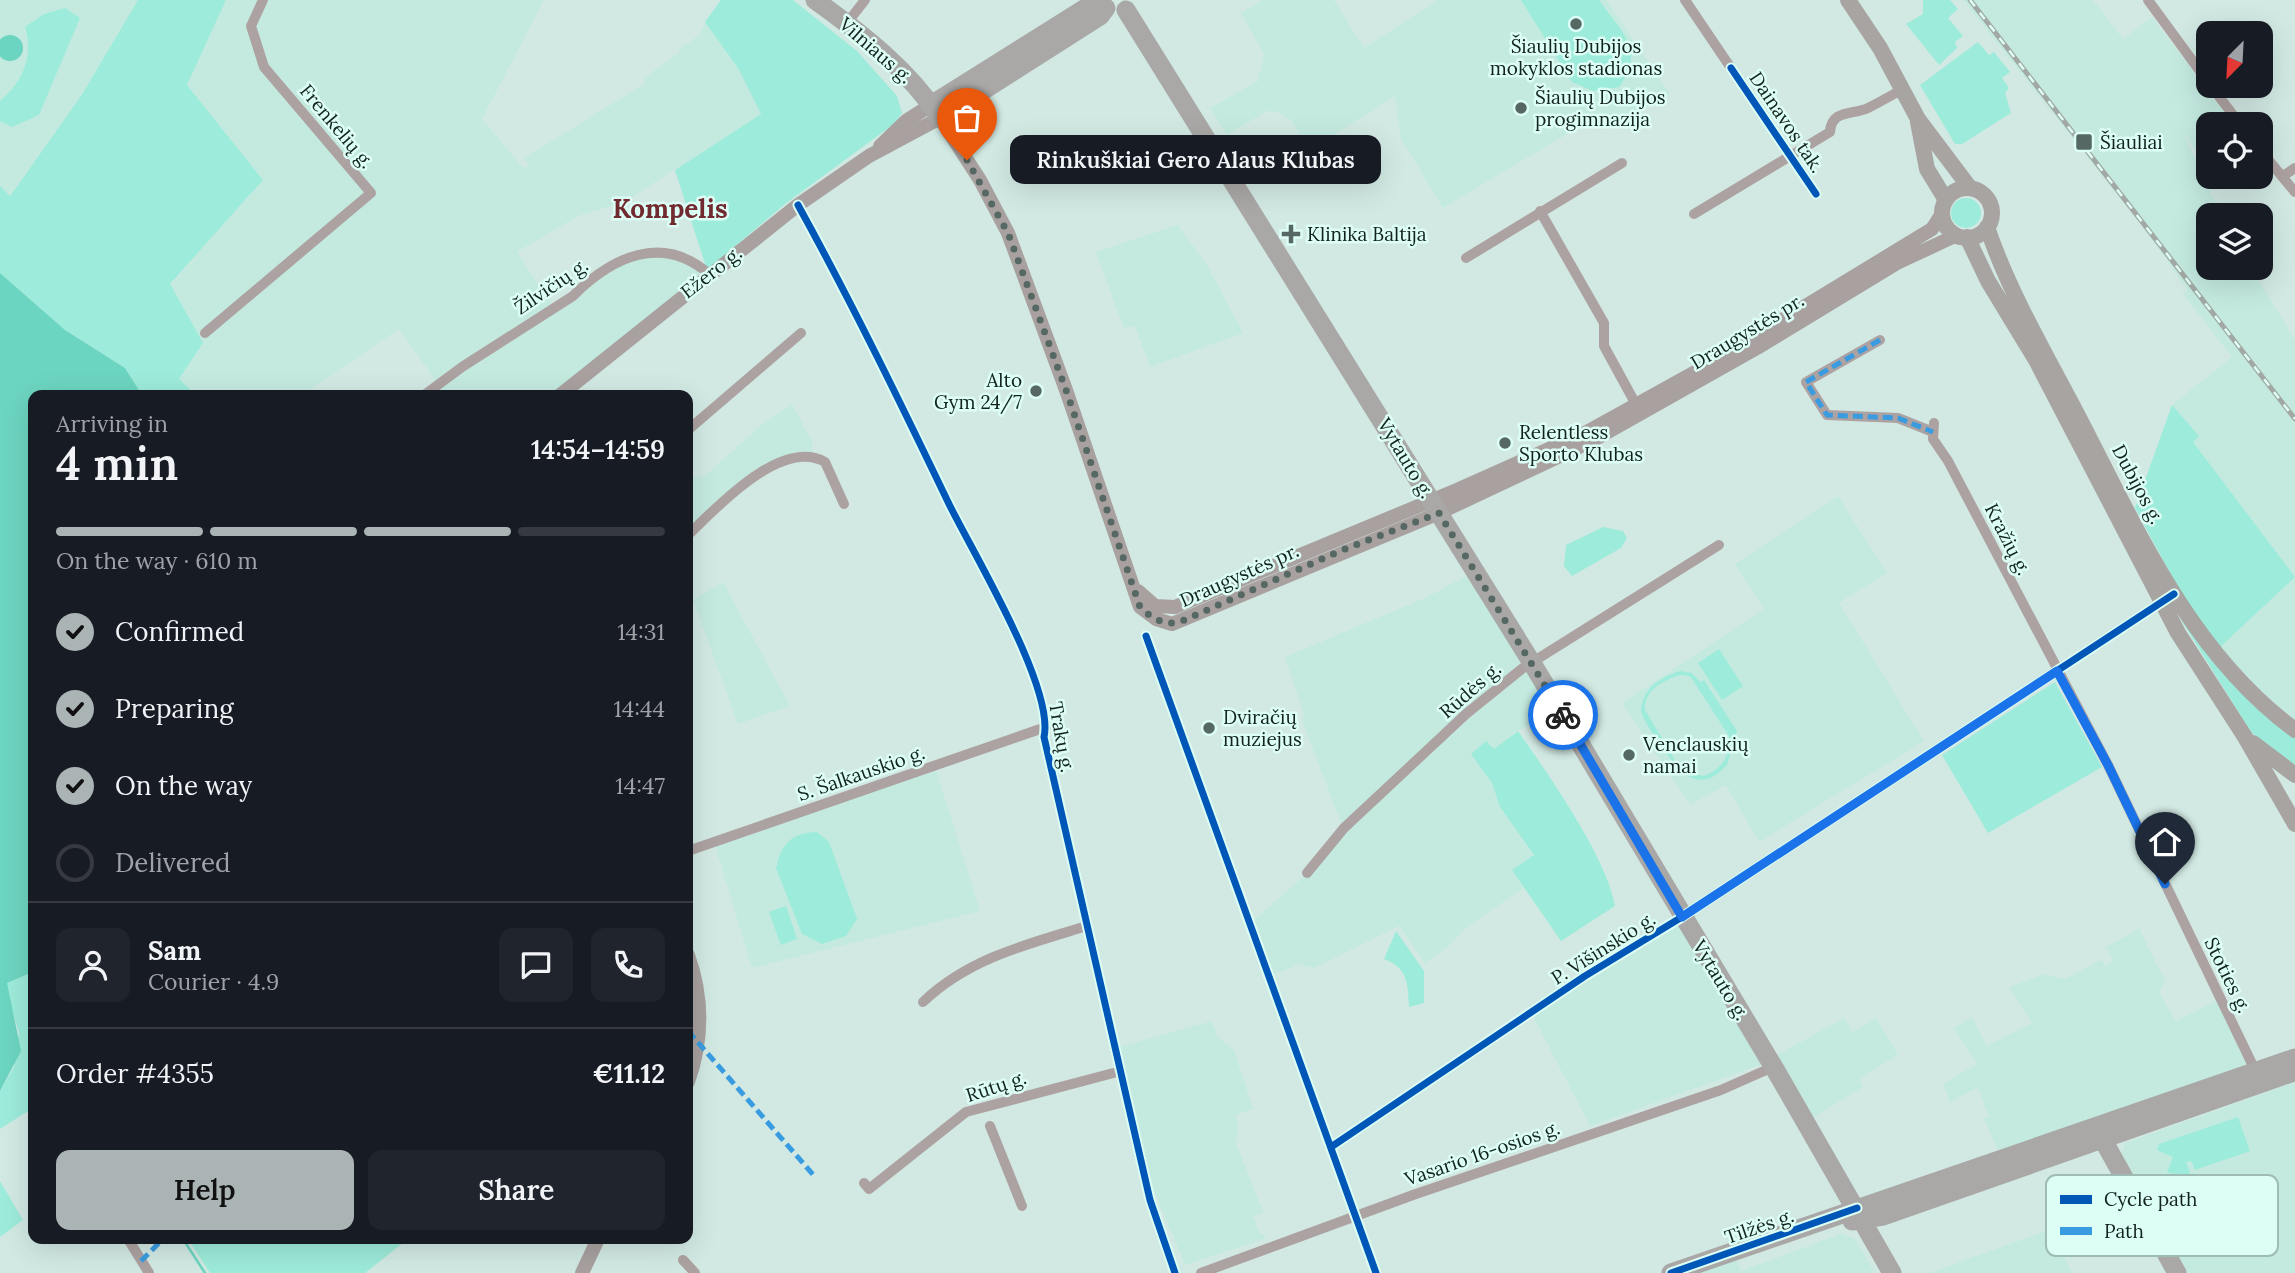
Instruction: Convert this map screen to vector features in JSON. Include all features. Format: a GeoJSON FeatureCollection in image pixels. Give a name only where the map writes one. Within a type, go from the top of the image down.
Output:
{"type":"FeatureCollection","features":[{"type":"Feature","properties":{"kind":"highway","name":"Vilniaus g."},"geometry":{"type":"LineString","coordinates":[[815,0],[847,23],[923,92],[936,111]]}},
{"type":"Feature","properties":{"kind":"highway","name":"Ežero g."},"geometry":{"type":"LineString","coordinates":[[936,111],[1092,4],[1103,4],[1112,12],[1129,5]]}},
{"type":"Feature","properties":{"kind":"highway","name":"Vytauto g."},"geometry":{"type":"LineString","coordinates":[[1129,5],[1532,663],[1860,1214],[1892,1273]]}},
{"type":"Feature","properties":{"kind":"highway","name":"Tilžės g."},"geometry":{"type":"LineString","coordinates":[[1671,1273],[1783,1236],[1797,1236],[1860,1214],[1896,1212],[2255,1070],[2295,1058]]}},
{"type":"Feature","properties":{"kind":"highway","name":"Tilžės g."},"geometry":{"type":"LineString","coordinates":[[2098,1132],[2295,1071]]}},
{"type":"Feature","properties":{"kind":"highway"},"geometry":{"type":"LineString","coordinates":[[2098,1132],[2122,1175]]}},
{"type":"Feature","properties":{"kind":"highway"},"geometry":{"type":"LineString","coordinates":[[2167,1256],[2177,1273]]}},
{"type":"Feature","properties":{"kind":"main road"},"geometry":{"type":"LineString","coordinates":[[1848,0],[1903,89],[1918,119],[1970,188]]}},
{"type":"Feature","properties":{"kind":"main road","name":"Ežero g."},"geometry":{"type":"LineString","coordinates":[[566,390],[798,205],[869,156],[906,121],[936,111]]}},
{"type":"Feature","properties":{"kind":"main road","name":"Vilniaus g."},"geometry":{"type":"LineString","coordinates":[[936,111],[980,180],[1008,233],[1137,590]]}},
{"type":"Feature","properties":{"kind":"main road"},"geometry":{"type":"LineString","coordinates":[[1918,119],[1927,169],[1944,206],[1946,226],[1962,236],[1978,235],[1987,227],[1992,217],[1991,206],[1981,192],[1970,188],[1959,190],[1944,206]]}},
{"type":"Feature","properties":{"kind":"main road","name":"Draugystės pr."},"geometry":{"type":"LineString","coordinates":[[1640,411],[1932,229],[1944,206]]}},
{"type":"Feature","properties":{"kind":"main road","name":"Dubijos g."},"geometry":{"type":"LineString","coordinates":[[1987,227],[2029,321],[2167,598],[2233,675],[2295,730]]}},
{"type":"Feature","properties":{"kind":"main road","name":"Draugystės pr."},"geometry":{"type":"LineString","coordinates":[[1137,590],[1140,607],[1147,614],[1172,624],[1435,507],[1640,411],[1897,263],[1962,236]]}},
{"type":"Feature","properties":{"kind":"main road","name":"Dubijos g."},"geometry":{"type":"LineString","coordinates":[[1962,236],[2036,360],[2295,824]]}},
{"type":"Feature","properties":{"kind":"main road","name":"Dubijos g."},"geometry":{"type":"LineString","coordinates":[[2245,737],[2295,775]]}},
{"type":"Feature","properties":{"kind":"main road"},"geometry":{"type":"LineString","coordinates":[[693,973],[700,1022],[693,1057]]}},
{"type":"Feature","properties":{"kind":"main road"},"geometry":{"type":"LineString","coordinates":[[582,1273],[596,1244]]}},
{"type":"Feature","properties":{"kind":"street","name":"Frenkelių g."},"geometry":{"type":"LineString","coordinates":[[205,333],[370,193],[264,67],[251,26],[263,0]]}},
{"type":"Feature","properties":{"kind":"street"},"geometry":{"type":"LineString","coordinates":[[847,23],[864,0]]}},
{"type":"Feature","properties":{"kind":"street","name":"Dainavos tak."},"geometry":{"type":"LineString","coordinates":[[1685,0],[1816,194]]}},
{"type":"Feature","properties":{"kind":"street"},"geometry":{"type":"LineString","coordinates":[[2148,0],[2196,65]]}},
{"type":"Feature","properties":{"kind":"street"},"geometry":{"type":"LineString","coordinates":[[1694,214],[1830,132],[1834,120],[1846,111],[1866,109],[1903,89]]}},
{"type":"Feature","properties":{"kind":"street"},"geometry":{"type":"LineString","coordinates":[[1466,258],[1622,163]]}},
{"type":"Feature","properties":{"kind":"street"},"geometry":{"type":"LineString","coordinates":[[2273,165],[2295,192]]}},
{"type":"Feature","properties":{"kind":"street"},"geometry":{"type":"LineString","coordinates":[[2283,176],[2295,168]]}},
{"type":"Feature","properties":{"kind":"street","name":"Trakų g."},"geometry":{"type":"LineString","coordinates":[[798,205],[828,259],[1003,610],[1030,671],[1046,727],[1044,737],[1150,1200],[1175,1273]]}},
{"type":"Feature","properties":{"kind":"street"},"geometry":{"type":"LineString","coordinates":[[1540,211],[1604,323],[1604,346],[1640,411]]}},
{"type":"Feature","properties":{"kind":"street","name":"Žilvičių g."},"geometry":{"type":"LineString","coordinates":[[431,390],[573,296],[587,282],[638,254],[658,251],[692,262],[709,274]]}},
{"type":"Feature","properties":{"kind":"street"},"geometry":{"type":"LineString","coordinates":[[693,426],[801,333]]}},
{"type":"Feature","properties":{"kind":"street","name":"Kražių g."},"geometry":{"type":"LineString","coordinates":[[1880,340],[1806,382],[1827,415],[1898,418],[1934,428],[1933,439],[1948,461],[2057,671]]}},
{"type":"Feature","properties":{"kind":"street"},"geometry":{"type":"LineString","coordinates":[[693,531],[765,470],[793,457],[812,456],[825,462],[844,504]]}},
{"type":"Feature","properties":{"kind":"street","name":"Rūdės g."},"geometry":{"type":"LineString","coordinates":[[1307,873],[1343,828],[1466,714],[1532,663],[1719,545]]}},
{"type":"Feature","properties":{"kind":"street","name":"P. Višinskio g."},"geometry":{"type":"LineString","coordinates":[[1331,1147],[1585,976],[1682,917],[2167,598]]}},
{"type":"Feature","properties":{"kind":"street","name":"Stoties g."},"geometry":{"type":"LineString","coordinates":[[2057,671],[2108,765],[2255,1070]]}},
{"type":"Feature","properties":{"kind":"street","name":"S. Šalkauskio g."},"geometry":{"type":"LineString","coordinates":[[693,849],[1046,727]]}},
{"type":"Feature","properties":{"kind":"street"},"geometry":{"type":"LineString","coordinates":[[923,1002],[946,983],[1000,952],[1087,926]]}},
{"type":"Feature","properties":{"kind":"street","name":"Vasario 16-osios g."},"geometry":{"type":"LineString","coordinates":[[1201,1273],[1413,1195],[1721,1090],[1773,1067]]}},
{"type":"Feature","properties":{"kind":"street","name":"Rūtų g."},"geometry":{"type":"LineString","coordinates":[[864,1183],[869,1189],[966,1112],[1121,1071]]}},
{"type":"Feature","properties":{"kind":"street"},"geometry":{"type":"LineString","coordinates":[[990,1126],[1022,1206]]}},
{"type":"Feature","properties":{"kind":"street"},"geometry":{"type":"LineString","coordinates":[[131,1244],[149,1273]]}},
{"type":"Feature","properties":{"kind":"street"},"geometry":{"type":"LineString","coordinates":[[683,1260],[695,1273]]}},
{"type":"Feature","properties":{"kind":"shaded area"},"geometry":{"type":"Polygon","coordinates":[[[0,0],[138,0],[81,96],[9,196],[0,186],[0,0]]]}},
{"type":"Feature","properties":{"kind":"shaded area"},"geometry":{"type":"Polygon","coordinates":[[[138,0],[226,0],[187,85],[263,180],[170,284],[203,343],[179,379],[191,390],[139,390],[125,368],[65,330],[0,273],[0,186],[10,196],[81,96],[138,0]]]}},
{"type":"Feature","properties":{"kind":"shaded area"},"geometry":{"type":"Polygon","coordinates":[[[226,0],[544,0],[482,119],[525,170],[528,164],[524,158],[646,83],[644,78],[680,52],[678,49],[700,35],[705,22],[738,68],[761,114],[626,201],[578,216],[517,252],[554,308],[587,282],[650,250],[709,274],[565,390],[430,390],[438,384],[399,329],[309,390],[191,390],[179,379],[203,343],[170,285],[263,180],[187,85],[226,0]]]}},
{"type":"Feature","properties":{"kind":"shaded area"},"geometry":{"type":"Polygon","coordinates":[[[721,0],[793,0],[857,51],[897,96],[902,113],[894,124],[785,204],[707,270],[675,170],[761,114],[738,68],[705,22],[721,0]]]}},
{"type":"Feature","properties":{"kind":"shaded area","name":"Šiaulių Dubijos progimnazija"},"geometry":{"type":"Polygon","coordinates":[[[1263,0],[1334,0],[1364,48],[1438,0],[1606,0],[1670,94],[1621,122],[1589,121],[1443,208],[1401,139],[1395,96],[1310,150],[1291,120],[1278,112],[1267,111],[1227,135],[1210,108],[1258,81],[1264,54],[1241,13],[1263,0]]]}},
{"type":"Feature","properties":{"kind":"shaded area","name":"Šiaulių Dubijos mokyklos stadionas"},"geometry":{"type":"Polygon","coordinates":[[[1521,0],[1599,0],[1622,32],[1631,52],[1627,74],[1619,87],[1593,91],[1572,82],[1521,0]]]}},
{"type":"Feature","properties":{"kind":"shaded area"},"geometry":{"type":"Polygon","coordinates":[[[1923,0],[1950,0],[1958,9],[1948,18],[1963,36],[1955,42],[1957,48],[1939,65],[1906,24],[1923,14],[1923,0]]]}},
{"type":"Feature","properties":{"kind":"shaded area"},"geometry":{"type":"Polygon","coordinates":[[[1963,0],[2093,0],[2123,39],[2152,17],[2196,75],[2196,98],[2213,98],[2224,112],[2196,112],[2196,150],[2183,132],[2196,160],[2196,189],[2209,189],[2216,203],[2196,203],[2196,280],[2258,280],[2295,340],[2295,722],[2257,691],[2218,649],[2192,441],[2199,436],[2172,405],[2232,357],[2183,294],[2188,290],[2139,222],[1963,0]]]}},
{"type":"Feature","properties":{"kind":"shaded area"},"geometry":{"type":"Polygon","coordinates":[[[65,8],[80,18],[39,115],[12,127],[0,121],[0,101],[15,85],[27,58],[25,27],[44,14],[65,8]]]}},
{"type":"Feature","properties":{"kind":"shaded area"},"geometry":{"type":"Polygon","coordinates":[[[5,36],[15,36],[22,43],[22,53],[15,60],[5,60],[-1,54],[-1,42],[5,36]]]}},
{"type":"Feature","properties":{"kind":"shaded area"},"geometry":{"type":"Polygon","coordinates":[[[1978,42],[1989,55],[1994,52],[2010,72],[2002,78],[2009,88],[2005,93],[2011,113],[1962,144],[1955,144],[1920,85],[1978,42]]]}},
{"type":"Feature","properties":{"kind":"shaded area"},"geometry":{"type":"Polygon","coordinates":[[[1966,198],[1977,202],[1981,213],[1977,224],[1966,228],[1955,224],[1951,213],[1955,202],[1966,198]]]}},
{"type":"Feature","properties":{"kind":"shaded area"},"geometry":{"type":"Polygon","coordinates":[[[1178,225],[1207,265],[1243,333],[1150,367],[1135,326],[1124,329],[1096,252],[1178,225]]]}},
{"type":"Feature","properties":{"kind":"shaded area"},"geometry":{"type":"Polygon","coordinates":[[[0,273],[65,330],[125,368],[139,390],[28,390],[28,974],[7,983],[21,1051],[0,1091],[0,273]]]}},
{"type":"Feature","properties":{"kind":"shaded area"},"geometry":{"type":"Polygon","coordinates":[[[792,404],[812,442],[812,456],[776,463],[693,531],[693,479],[706,475],[760,426],[792,404]]]}},
{"type":"Feature","properties":{"kind":"shaded area"},"geometry":{"type":"Polygon","coordinates":[[[2172,405],[2199,436],[2193,442],[2295,577],[2218,649],[2192,614],[2135,508],[2172,405]]]}},
{"type":"Feature","properties":{"kind":"shaded area"},"geometry":{"type":"Polygon","coordinates":[[[1838,496],[1887,573],[1839,603],[1924,741],[1759,842],[1726,785],[1690,805],[1622,703],[1764,609],[1735,564],[1838,496]]]}},
{"type":"Feature","properties":{"kind":"shaded area"},"geometry":{"type":"Polygon","coordinates":[[[1603,527],[1623,531],[1627,538],[1621,548],[1572,576],[1564,566],[1566,545],[1603,527]]]}},
{"type":"Feature","properties":{"kind":"shaded area"},"geometry":{"type":"Polygon","coordinates":[[[1472,573],[1555,713],[1515,732],[1494,749],[1472,754],[1492,783],[1500,807],[1534,856],[1512,870],[1524,888],[1464,929],[1448,947],[1425,963],[1399,926],[1314,968],[1300,964],[1270,976],[1251,923],[1307,873],[1343,828],[1302,721],[1304,714],[1285,657],[1427,597],[1472,573]]]}},
{"type":"Feature","properties":{"kind":"shaded area"},"geometry":{"type":"Polygon","coordinates":[[[723,582],[790,706],[738,724],[693,600],[723,582]]]}},
{"type":"Feature","properties":{"kind":"shaded area"},"geometry":{"type":"Polygon","coordinates":[[[2176,612],[2194,637],[2295,736],[2295,767],[2251,732],[2176,612]]]}},
{"type":"Feature","properties":{"kind":"shaded area"},"geometry":{"type":"Polygon","coordinates":[[[1719,649],[1743,686],[1722,700],[1698,663],[1719,649]]]}},
{"type":"Feature","properties":{"kind":"shaded area"},"geometry":{"type":"Polygon","coordinates":[[[1680,671],[1692,673],[1700,682],[1704,680],[1737,731],[1727,765],[1707,779],[1697,779],[1681,770],[1666,753],[1642,715],[1642,703],[1649,690],[1659,680],[1680,671]],[[1680,675],[1656,687],[1648,697],[1645,710],[1679,767],[1687,773],[1704,776],[1724,761],[1729,736],[1690,676],[1680,675]]]}},
{"type":"Feature","properties":{"kind":"shaded area"},"geometry":{"type":"Polygon","coordinates":[[[2055,682],[2102,767],[1988,833],[1942,755],[2055,682]]]}},
{"type":"Feature","properties":{"kind":"shaded area"},"geometry":{"type":"Polygon","coordinates":[[[1518,731],[1560,792],[1588,840],[1615,906],[1561,941],[1512,870],[1534,855],[1500,807],[1492,783],[1471,754],[1486,741],[1494,749],[1518,731]]]}},
{"type":"Feature","properties":{"kind":"shaded area"},"geometry":{"type":"Polygon","coordinates":[[[935,766],[980,911],[752,968],[714,842],[935,766]]]}},
{"type":"Feature","properties":{"kind":"shaded area"},"geometry":{"type":"Polygon","coordinates":[[[817,832],[829,842],[857,919],[846,936],[822,944],[802,934],[776,868],[781,852],[789,841],[800,835],[817,832]]]}},
{"type":"Feature","properties":{"kind":"shaded area"},"geometry":{"type":"Polygon","coordinates":[[[786,906],[797,939],[781,945],[769,912],[786,906]]]}},
{"type":"Feature","properties":{"kind":"shaded area"},"geometry":{"type":"Polygon","coordinates":[[[1679,923],[1762,1064],[1590,1126],[1533,1016],[1679,923]]]}},
{"type":"Feature","properties":{"kind":"shaded area"},"geometry":{"type":"Polygon","coordinates":[[[2139,929],[2165,981],[2159,992],[2176,1021],[2218,1000],[2250,1065],[2000,1154],[1984,1119],[1989,1117],[1978,1087],[1950,1102],[1943,1084],[1977,1064],[1954,1028],[1972,1017],[1987,1046],[2032,1023],[2009,987],[2045,974],[2065,979],[2101,960],[2106,966],[2114,961],[2106,947],[2139,929]]]}},
{"type":"Feature","properties":{"kind":"shaded area"},"geometry":{"type":"Polygon","coordinates":[[[1396,931],[1424,971],[1424,1003],[1409,1007],[1407,984],[1402,972],[1384,959],[1396,931]]]}},
{"type":"Feature","properties":{"kind":"shaded area"},"geometry":{"type":"Polygon","coordinates":[[[28,974],[28,1111],[0,1129],[0,1091],[14,1067],[19,1033],[6,991],[7,983],[28,974]]]}},
{"type":"Feature","properties":{"kind":"shaded area"},"geometry":{"type":"Polygon","coordinates":[[[1844,1018],[1853,1032],[1876,1018],[1898,1055],[1859,1079],[1863,1087],[1813,1118],[1777,1055],[1844,1018]]]}},
{"type":"Feature","properties":{"kind":"shaded area"},"geometry":{"type":"Polygon","coordinates":[[[1212,1021],[1217,1036],[1234,1050],[1253,1109],[1236,1115],[1236,1143],[1263,1212],[1253,1216],[1259,1232],[1267,1238],[1185,1265],[1141,1159],[1115,1048],[1212,1021]]]}},
{"type":"Feature","properties":{"kind":"shaded area"},"geometry":{"type":"Polygon","coordinates":[[[2295,1082],[2295,1273],[2187,1273],[2177,1256],[2278,1256],[2278,1175],[2131,1175],[2121,1156],[2125,1143],[2295,1082]]]}},
{"type":"Feature","properties":{"kind":"shaded area"},"geometry":{"type":"Polygon","coordinates":[[[2238,1117],[2250,1151],[2195,1170],[2191,1161],[2186,1162],[2189,1175],[2176,1175],[2167,1172],[2173,1157],[2157,1150],[2159,1144],[2238,1117]]]}},
{"type":"Feature","properties":{"kind":"shaded area"},"geometry":{"type":"Polygon","coordinates":[[[0,1181],[23,1220],[0,1237],[0,1181]]]}},
{"type":"Feature","properties":{"kind":"shaded area"},"geometry":{"type":"Polygon","coordinates":[[[2046,1231],[2046,1256],[2064,1256],[2072,1273],[1929,1273],[2046,1231]]]}},
{"type":"Feature","properties":{"kind":"shaded area"},"geometry":{"type":"Polygon","coordinates":[[[1841,1234],[1855,1239],[1875,1273],[1671,1273],[1733,1252],[1741,1271],[1841,1234]]]}},
{"type":"Feature","properties":{"kind":"shaded area"},"geometry":{"type":"Polygon","coordinates":[[[191,1244],[402,1244],[365,1273],[210,1273],[191,1244]]]}},
{"type":"Feature","properties":{"kind":"waterway"},"geometry":{"type":"LineString","coordinates":[[186,1244],[205,1273]]}},
{"type":"Feature","properties":{"kind":"railway"},"geometry":{"type":"LineString","coordinates":[[1970,0],[2295,419]]}},
{"type":"Feature","properties":{"kind":"marked path"},"geometry":{"type":"LineString","coordinates":[[1880,340],[1806,382],[1827,415],[1898,418],[1933,432]]}},
{"type":"Feature","properties":{"kind":"marked path"},"geometry":{"type":"LineString","coordinates":[[693,1037],[816,1178]]}},
{"type":"Feature","properties":{"kind":"marked path"},"geometry":{"type":"LineString","coordinates":[[141,1261],[158,1244]]}},
{"type":"Feature","properties":{"kind":"cycle path"},"geometry":{"type":"LineString","coordinates":[[1731,68],[1816,194]]}},
{"type":"Feature","properties":{"kind":"cycle path"},"geometry":{"type":"LineString","coordinates":[[798,205],[993,586],[1037,687],[1044,715],[1044,737],[1150,1200],[1175,1273]]}},
{"type":"Feature","properties":{"kind":"cycle path"},"geometry":{"type":"LineString","coordinates":[[1331,1147],[1585,976],[1682,917],[2174,594]]}},
{"type":"Feature","properties":{"kind":"cycle path"},"geometry":{"type":"LineString","coordinates":[[1146,636],[1376,1273]]}},
{"type":"Feature","properties":{"kind":"cycle path"},"geometry":{"type":"LineString","coordinates":[[1671,1273],[1857,1208]]}},
{"type":"Feature","properties":{"kind":"way so far"},"geometry":{"type":"LineString","coordinates":[[967,160],[1008,233],[1137,590],[1140,607],[1147,614],[1172,624],[1180,622],[1340,551],[1439,513],[1563,715]]}},
{"type":"Feature","properties":{"kind":"place","name":"Šiaulių Dubijos mokyklos stadionas"},"geometry":{"type":"Point","coordinates":[1576,24]}},
{"type":"Feature","properties":{"kind":"place","name":"Šiaulių Dubijos progimnazija"},"geometry":{"type":"Point","coordinates":[1521,108]}},
{"type":"Feature","properties":{"kind":"place","name":"Šiauliai"},"geometry":{"type":"Point","coordinates":[2084,142]}},
{"type":"Feature","properties":{"kind":"place","name":"Rinkuškiai Gero Alaus Klubas"},"geometry":{"type":"Point","coordinates":[967,160]}},
{"type":"Feature","properties":{"kind":"place","name":"Klinika Baltija"},"geometry":{"type":"Point","coordinates":[1291,234]}},
{"type":"Feature","properties":{"kind":"place","name":"Alto Gym 24/7"},"geometry":{"type":"Point","coordinates":[1036,391]}},
{"type":"Feature","properties":{"kind":"place","name":"Relentless Sporto Klubas"},"geometry":{"type":"Point","coordinates":[1505,443]}},
{"type":"Feature","properties":{"kind":"place","name":"Dviračių muziejus"},"geometry":{"type":"Point","coordinates":[1209,728]}},
{"type":"Feature","properties":{"kind":"place","name":"Venclauskių namai"},"geometry":{"type":"Point","coordinates":[1629,755]}},
{"type":"Feature","properties":{"kind":"district","name":"Kompelis"},"geometry":{"type":"Point","coordinates":[670,209]}},
{"type":"Feature","properties":{"kind":"route"},"geometry":{"type":"LineString","coordinates":[[1563,715],[1682,917],[2057,671],[2108,765],[2165,884]]}}]}
